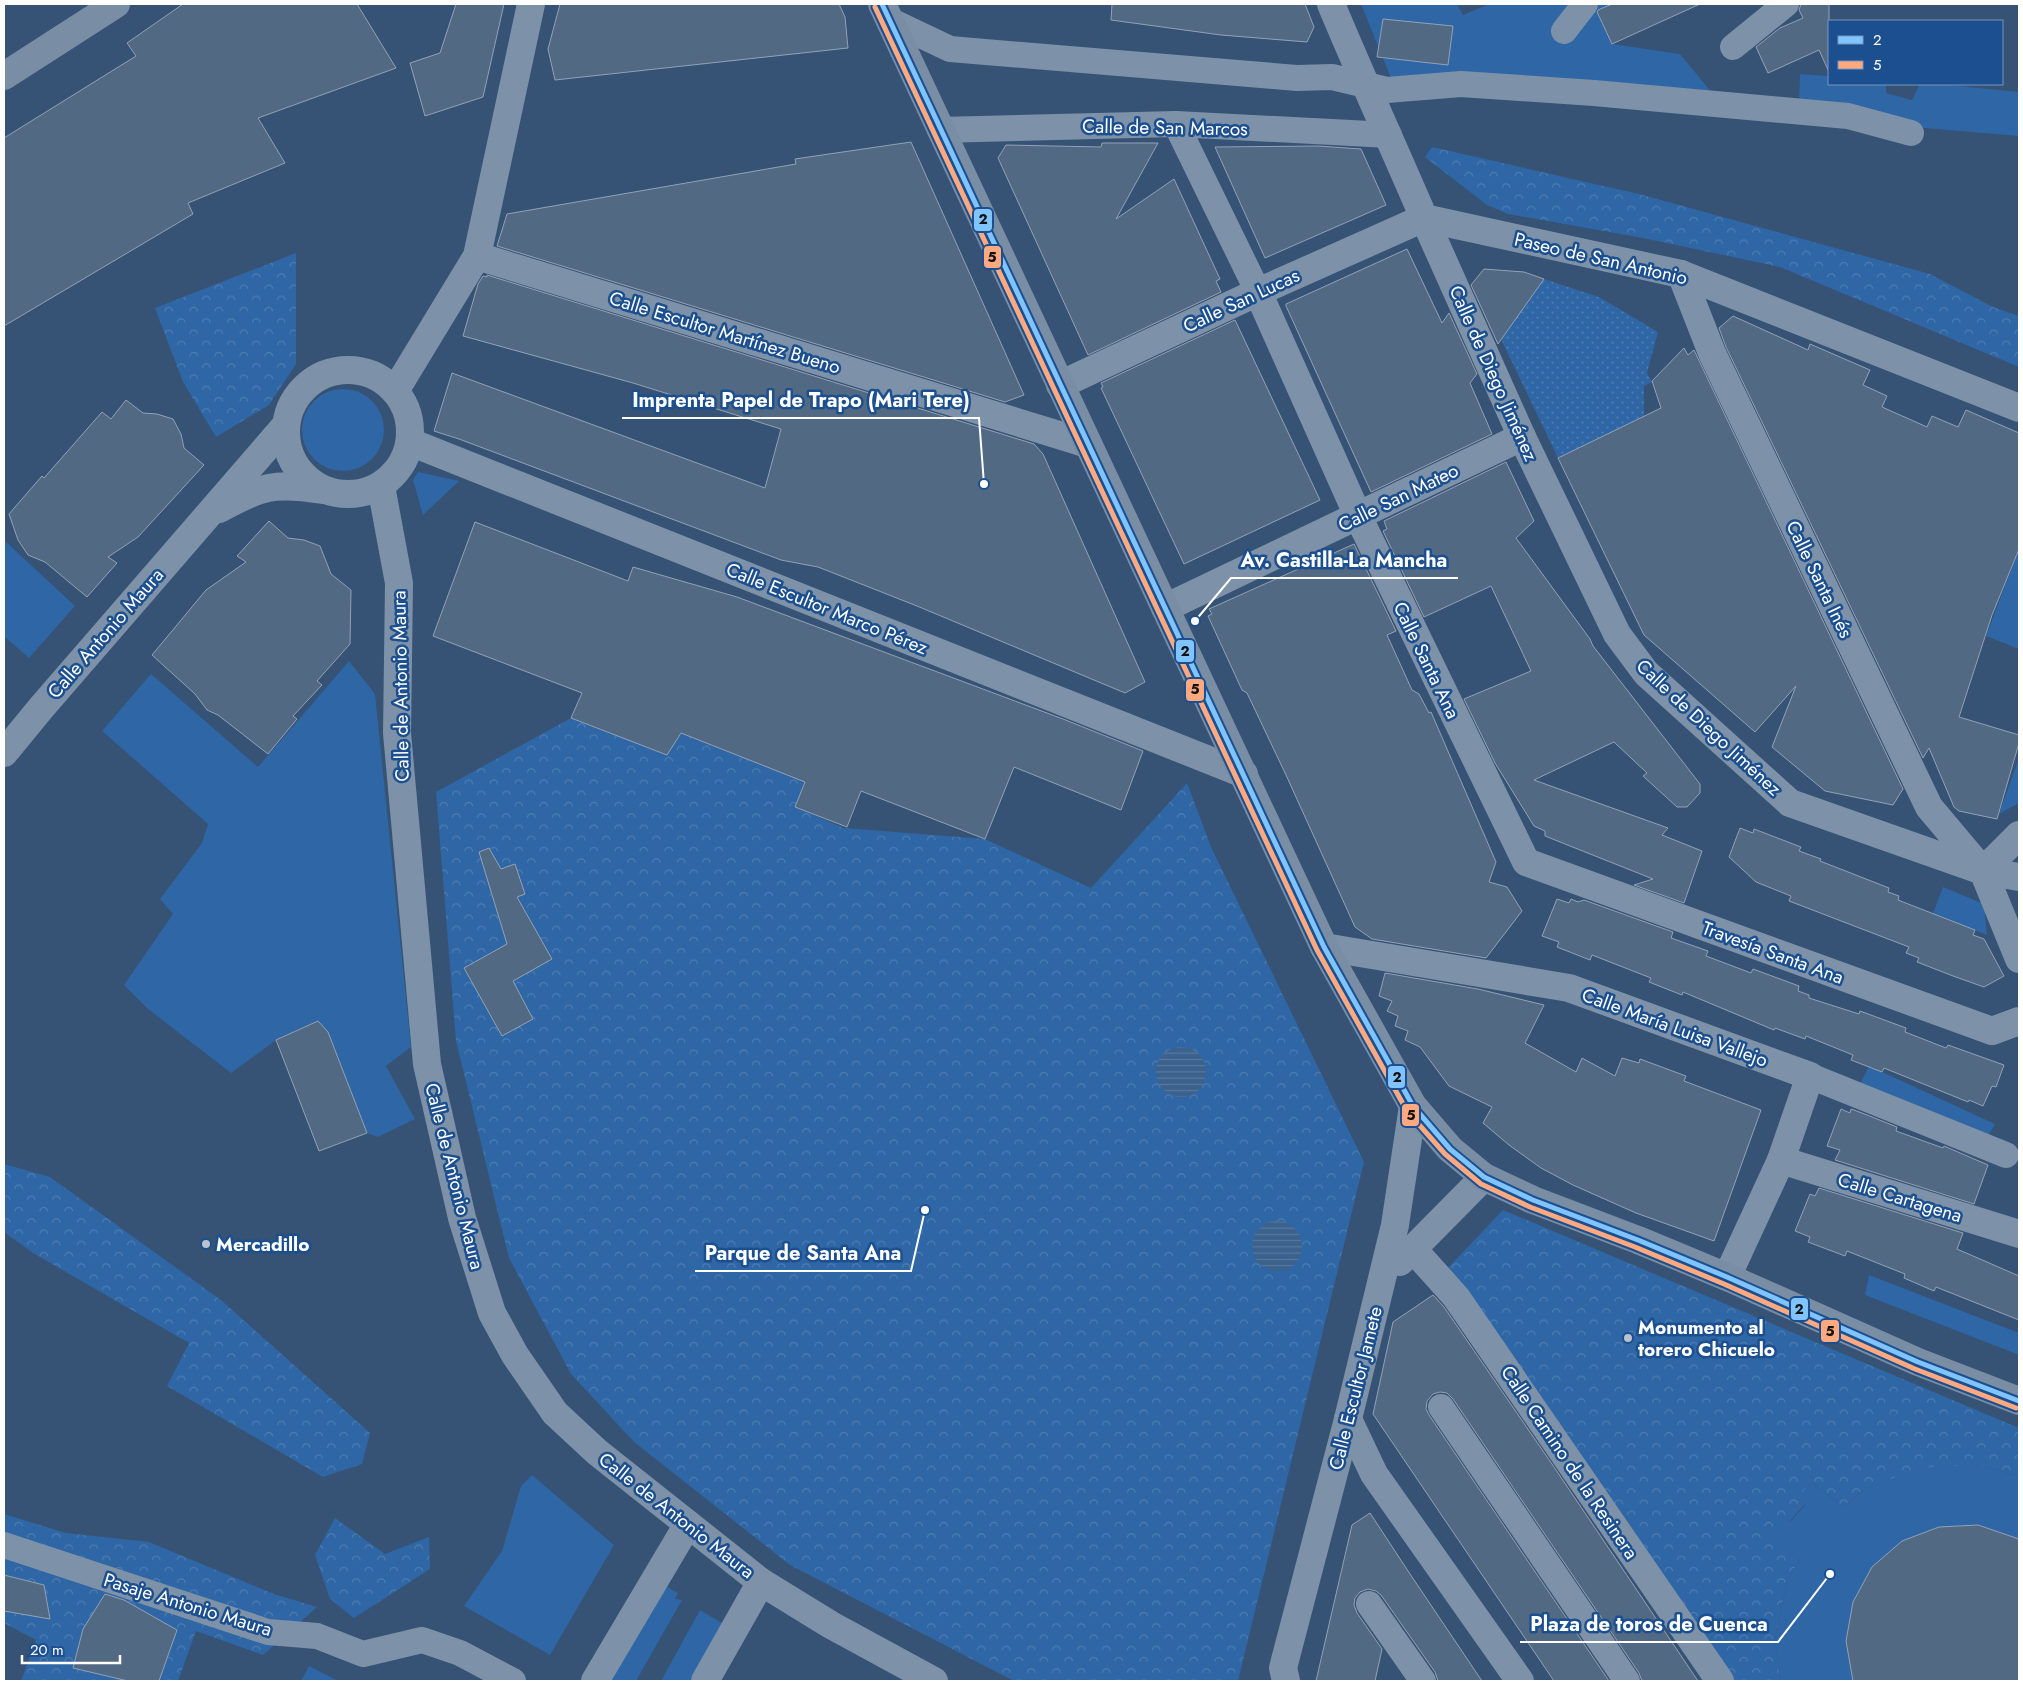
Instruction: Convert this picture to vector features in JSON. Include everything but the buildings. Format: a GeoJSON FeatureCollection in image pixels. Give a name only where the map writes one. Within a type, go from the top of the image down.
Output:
{"type":"FeatureCollection","features":[{"type":"Feature","properties":{"kind":"main road"},"geometry":{"type":"LineString","coordinates":[[4,76],[116,4]]}},
{"type":"Feature","properties":{"kind":"main road"},"geometry":{"type":"LineString","coordinates":[[886,12],[1324,947],[1413,1106],[1450,1149],[1484,1177],[1533,1200],[1727,1276],[1918,1362],[2019,1401]]}},
{"type":"Feature","properties":{"kind":"street"},"geometry":{"type":"LineString","coordinates":[[395,390],[477,256],[530,4]]}},
{"type":"Feature","properties":{"kind":"street"},"geometry":{"type":"LineString","coordinates":[[1331,4],[1424,218]]}},
{"type":"Feature","properties":{"kind":"street"},"geometry":{"type":"LineString","coordinates":[[1564,31],[1585,4]]}},
{"type":"Feature","properties":{"kind":"street"},"geometry":{"type":"LineString","coordinates":[[1733,47],[1786,4]]}},
{"type":"Feature","properties":{"kind":"street"},"geometry":{"type":"LineString","coordinates":[[886,12],[950,49],[1297,78],[1332,77],[1387,90],[1461,84],[1594,93],[1848,116],[1912,133]]}},
{"type":"Feature","properties":{"kind":"street"},"geometry":{"type":"LineString","coordinates":[[1176,124],[1258,292]]}},
{"type":"Feature","properties":{"kind":"street","name":"Calle de San Marcos"},"geometry":{"type":"LineString","coordinates":[[940,130],[1176,124],[1389,135]]}},
{"type":"Feature","properties":{"kind":"street","name":"Calle San Lucas"},"geometry":{"type":"LineString","coordinates":[[1060,385],[1258,292],[1424,218]]}},
{"type":"Feature","properties":{"kind":"street","name":"Paseo de San Antonio"},"geometry":{"type":"LineString","coordinates":[[1424,218],[1680,274],[2019,408]]}},
{"type":"Feature","properties":{"kind":"street","name":"Calle de Diego Jiménez"},"geometry":{"type":"LineString","coordinates":[[1424,218],[1522,437],[1617,634],[1646,673],[1790,803],[1983,871],[2019,877]]}},
{"type":"Feature","properties":{"kind":"street","name":"Calle Escultor Martínez Bueno"},"geometry":{"type":"LineString","coordinates":[[477,256],[1088,444]]}},
{"type":"Feature","properties":{"kind":"street","name":"Calle Santa Inés"},"geometry":{"type":"LineString","coordinates":[[1680,274],[1712,353],[1929,807],[1983,871]]}},
{"type":"Feature","properties":{"kind":"street","name":"Calle Santa Ana"},"geometry":{"type":"LineString","coordinates":[[1258,292],[1358,516],[1526,862]]}},
{"type":"Feature","properties":{"kind":"street"},"geometry":{"type":"LineString","coordinates":[[348,370],[367,373],[385,382],[395,390],[404,406],[410,423],[410,442],[400,467],[381,486],[370,491],[346,495],[323,490],[304,477],[291,459],[285,436],[286,425],[294,401],[301,391],[322,375],[334,371],[348,370]]}},
{"type":"Feature","properties":{"kind":"street","name":"Calle Antonio Maura"},"geometry":{"type":"LineString","coordinates":[[4,753],[40,708],[286,425]]}},
{"type":"Feature","properties":{"kind":"street","name":"Calle San Mateo"},"geometry":{"type":"LineString","coordinates":[[1165,608],[1522,437]]}},
{"type":"Feature","properties":{"kind":"street","name":"Calle Escultor Marco Pérez"},"geometry":{"type":"LineString","coordinates":[[410,442],[1244,774]]}},
{"type":"Feature","properties":{"kind":"street","name":"Calle Antonio Maura"},"geometry":{"type":"LineString","coordinates":[[209,514],[257,490],[266,488],[296,486],[323,490]]}},
{"type":"Feature","properties":{"kind":"street","name":"Calle de Antonio Maura"},"geometry":{"type":"LineString","coordinates":[[381,486],[399,584],[397,733],[427,1064],[462,1218],[492,1312],[514,1355],[555,1413],[597,1452],[761,1582],[831,1625],[934,1681]]}},
{"type":"Feature","properties":{"kind":"street"},"geometry":{"type":"LineString","coordinates":[[2019,836],[1983,871],[2019,959]]}},
{"type":"Feature","properties":{"kind":"street","name":"Travesía Santa Ana"},"geometry":{"type":"LineString","coordinates":[[1526,862],[1992,1032],[2019,1021]]}},
{"type":"Feature","properties":{"kind":"street","name":"Calle María Luisa Vallejo"},"geometry":{"type":"LineString","coordinates":[[1324,947],[1569,988],[1810,1076]]}},
{"type":"Feature","properties":{"kind":"street"},"geometry":{"type":"LineString","coordinates":[[1727,1276],[1781,1160],[1810,1076],[2006,1154]]}},
{"type":"Feature","properties":{"kind":"street","name":"Calle Escultor Jamete"},"geometry":{"type":"LineString","coordinates":[[1280,1677],[1348,1419],[1395,1225],[1413,1106]]}},
{"type":"Feature","properties":{"kind":"street","name":"Calle Cartagena"},"geometry":{"type":"LineString","coordinates":[[1781,1160],[2019,1234]]}},
{"type":"Feature","properties":{"kind":"street"},"geometry":{"type":"LineString","coordinates":[[1381,1283],[1484,1177]]}},
{"type":"Feature","properties":{"kind":"street","name":"Calle Camino de la Resinera"},"geometry":{"type":"LineString","coordinates":[[1413,1249],[1456,1297],[1720,1681]]}},
{"type":"Feature","properties":{"kind":"street"},"geometry":{"type":"LineString","coordinates":[[1441,1407],[1627,1681]]}},
{"type":"Feature","properties":{"kind":"street"},"geometry":{"type":"LineString","coordinates":[[1348,1419],[1374,1474],[1520,1681]]}},
{"type":"Feature","properties":{"kind":"street"},"geometry":{"type":"LineString","coordinates":[[596,1681],[688,1524]]}},
{"type":"Feature","properties":{"kind":"street","name":"Pasaje Antonio Maura"},"geometry":{"type":"LineString","coordinates":[[4,1545],[268,1632],[317,1636],[363,1654],[422,1640],[460,1654],[514,1681]]}},
{"type":"Feature","properties":{"kind":"street"},"geometry":{"type":"LineString","coordinates":[[705,1681],[761,1582]]}},
{"type":"Feature","properties":{"kind":"street"},"geometry":{"type":"LineString","coordinates":[[1369,1604],[1423,1681]]}},
{"type":"Feature","properties":{"kind":"green space"},"geometry":{"type":"Polygon","coordinates":[[[1361,4],[1457,4],[1463,15],[1489,4],[1612,4],[1596,11],[1612,44],[1680,54],[1713,94],[1391,78],[1361,4]]]}},
{"type":"Feature","properties":{"kind":"green space"},"geometry":{"type":"Polygon","coordinates":[[[1800,74],[1828,76],[1828,85],[1886,85],[1886,93],[1912,100],[1920,85],[1949,85],[2019,92],[2019,136],[1913,127],[1799,102],[1800,74]]]}},
{"type":"Feature","properties":{"kind":"green space"},"geometry":{"type":"Polygon","coordinates":[[[1432,147],[1639,194],[1930,274],[1993,307],[2019,316],[2019,367],[1780,267],[1643,238],[1508,214],[1487,205],[1425,157],[1432,147]]]}},
{"type":"Feature","properties":{"kind":"green space"},"geometry":{"type":"Polygon","coordinates":[[[296,253],[296,364],[269,405],[216,437],[183,382],[155,308],[296,253]]]}},
{"type":"Feature","properties":{"kind":"green space"},"geometry":{"type":"Polygon","coordinates":[[[1544,279],[1599,297],[1658,332],[1647,373],[1652,382],[1644,386],[1644,416],[1558,458],[1501,339],[1544,279]]]}},
{"type":"Feature","properties":{"kind":"green space"},"geometry":{"type":"Polygon","coordinates":[[[343,389],[359,392],[372,401],[381,414],[384,430],[381,446],[372,459],[359,468],[343,471],[327,468],[314,459],[305,446],[302,430],[305,414],[314,401],[327,392],[343,389]]]}},
{"type":"Feature","properties":{"kind":"green space"},"geometry":{"type":"Polygon","coordinates":[[[418,472],[459,481],[423,515],[413,480],[418,472]]]}},
{"type":"Feature","properties":{"kind":"green space"},"geometry":{"type":"Polygon","coordinates":[[[4,540],[75,606],[29,658],[4,636],[4,540]]]}},
{"type":"Feature","properties":{"kind":"green space"},"geometry":{"type":"Polygon","coordinates":[[[2019,551],[2019,649],[1986,636],[2019,551]]]}},
{"type":"Feature","properties":{"kind":"green space"},"geometry":{"type":"Polygon","coordinates":[[[349,661],[375,694],[411,1047],[386,1066],[415,1119],[378,1137],[367,1133],[318,1021],[276,1040],[231,1073],[148,1009],[124,985],[173,914],[160,899],[202,843],[208,824],[102,731],[151,674],[258,767],[349,661]]]}},
{"type":"Feature","properties":{"kind":"green space"},"geometry":{"type":"Polygon","coordinates":[[[571,718],[667,755],[681,733],[779,772],[786,756],[811,766],[795,807],[844,828],[985,839],[1091,888],[1187,783],[1211,847],[1364,1162],[1238,1681],[1014,1681],[790,1565],[634,1442],[571,1374],[509,1258],[456,1041],[436,792],[571,718]]]}},
{"type":"Feature","properties":{"kind":"green space"},"geometry":{"type":"Polygon","coordinates":[[[2019,758],[2019,803],[1999,814],[2019,758]]]}},
{"type":"Feature","properties":{"kind":"green space"},"geometry":{"type":"Polygon","coordinates":[[[1943,887],[1984,904],[1987,935],[1933,913],[1943,887]]]}},
{"type":"Feature","properties":{"kind":"green space"},"geometry":{"type":"Polygon","coordinates":[[[1869,1066],[1995,1124],[1986,1139],[1859,1086],[1869,1066]]]}},
{"type":"Feature","properties":{"kind":"green space"},"geometry":{"type":"Polygon","coordinates":[[[4,1164],[50,1177],[221,1300],[370,1433],[362,1464],[323,1477],[167,1386],[189,1343],[33,1253],[4,1232],[4,1164]]]}},
{"type":"Feature","properties":{"kind":"green space"},"geometry":{"type":"Polygon","coordinates":[[[1503,1210],[2019,1428],[2019,1476],[1978,1465],[1863,1490],[1843,1507],[1811,1482],[1805,1504],[1789,1522],[1781,1516],[1800,1559],[1787,1581],[1775,1640],[1781,1681],[1720,1681],[1447,1269],[1503,1210]]]}},
{"type":"Feature","properties":{"kind":"green space"},"geometry":{"type":"Polygon","coordinates":[[[1869,1275],[2019,1333],[2019,1355],[1865,1295],[1869,1275]]]}},
{"type":"Feature","properties":{"kind":"green space"},"geometry":{"type":"Polygon","coordinates":[[[1978,1465],[2019,1476],[2019,1541],[1978,1525],[1939,1527],[1902,1541],[1872,1567],[1853,1602],[1846,1641],[1854,1681],[1781,1681],[1775,1640],[1787,1581],[1800,1559],[1768,1534],[1781,1516],[1790,1522],[1805,1505],[1797,1498],[1811,1482],[1843,1507],[1863,1490],[1918,1468],[1978,1465]]]}},
{"type":"Feature","properties":{"kind":"green space"},"geometry":{"type":"Polygon","coordinates":[[[532,1475],[614,1545],[550,1655],[464,1606],[502,1551],[521,1486],[532,1475]]]}},
{"type":"Feature","properties":{"kind":"green space"},"geometry":{"type":"Polygon","coordinates":[[[4,1514],[66,1533],[149,1542],[274,1594],[317,1607],[263,1655],[196,1631],[178,1681],[21,1681],[36,1640],[4,1623],[4,1514]]]}},
{"type":"Feature","properties":{"kind":"green space"},"geometry":{"type":"Polygon","coordinates":[[[335,1518],[385,1554],[429,1537],[430,1569],[354,1618],[330,1599],[315,1555],[335,1518]]]}},
{"type":"Feature","properties":{"kind":"green space"},"geometry":{"type":"Polygon","coordinates":[[[664,1585],[678,1593],[675,1599],[682,1600],[636,1681],[610,1681],[664,1585]]]}},
{"type":"Feature","properties":{"kind":"green space"},"geometry":{"type":"Polygon","coordinates":[[[700,1610],[722,1623],[690,1681],[661,1681],[700,1610]]]}},
{"type":"Feature","properties":{"kind":"green space"},"geometry":{"type":"Polygon","coordinates":[[[309,1666],[338,1681],[301,1681],[309,1666]]]}},
{"type":"Feature","properties":{"kind":"shaded area"},"geometry":{"type":"Polygon","coordinates":[[[1176,1047],[1186,1047],[1199,1054],[1206,1067],[1206,1077],[1199,1090],[1186,1097],[1176,1097],[1167,1093],[1160,1086],[1156,1077],[1156,1067],[1160,1058],[1167,1051],[1176,1047]]]}},
{"type":"Feature","properties":{"kind":"shaded area"},"geometry":{"type":"Polygon","coordinates":[[[1282,1221],[1295,1228],[1301,1236],[1301,1256],[1295,1264],[1287,1270],[1272,1271],[1259,1264],[1253,1256],[1252,1241],[1259,1228],[1267,1222],[1282,1221]]]}},
{"type":"Feature","properties":{"kind":"transit line","name":"2"},"geometry":{"type":"LineString","coordinates":[[882,4],[1324,947],[1413,1106],[1450,1149],[1484,1177],[1533,1200],[1638,1240],[1727,1277],[1918,1362],[2019,1401]]}},
{"type":"Feature","properties":{"kind":"transit line","name":"5"},"geometry":{"type":"LineString","coordinates":[[875,7],[1317,950],[1407,1111],[1445,1154],[1481,1184],[1530,1207],[1635,1247],[1724,1284],[1915,1369],[2016,1408]]}},
{"type":"Feature","properties":{"kind":"place","name":"Imprenta Papel de Trapo (Mari Tere)"},"geometry":{"type":"Point","coordinates":[984,484]}},
{"type":"Feature","properties":{"kind":"place","name":"Av. Castilla-La Mancha"},"geometry":{"type":"Point","coordinates":[1195,621]}},
{"type":"Feature","properties":{"kind":"place","name":"Parque de Santa Ana"},"geometry":{"type":"Point","coordinates":[925,1210]}},
{"type":"Feature","properties":{"kind":"place","name":"Mercadillo"},"geometry":{"type":"Point","coordinates":[206,1244]}},
{"type":"Feature","properties":{"kind":"place","name":"Monumento al torero Chicuelo"},"geometry":{"type":"Point","coordinates":[1628,1338]}},
{"type":"Feature","properties":{"kind":"place","name":"Plaza de toros de Cuenca"},"geometry":{"type":"Point","coordinates":[1830,1574]}}]}
